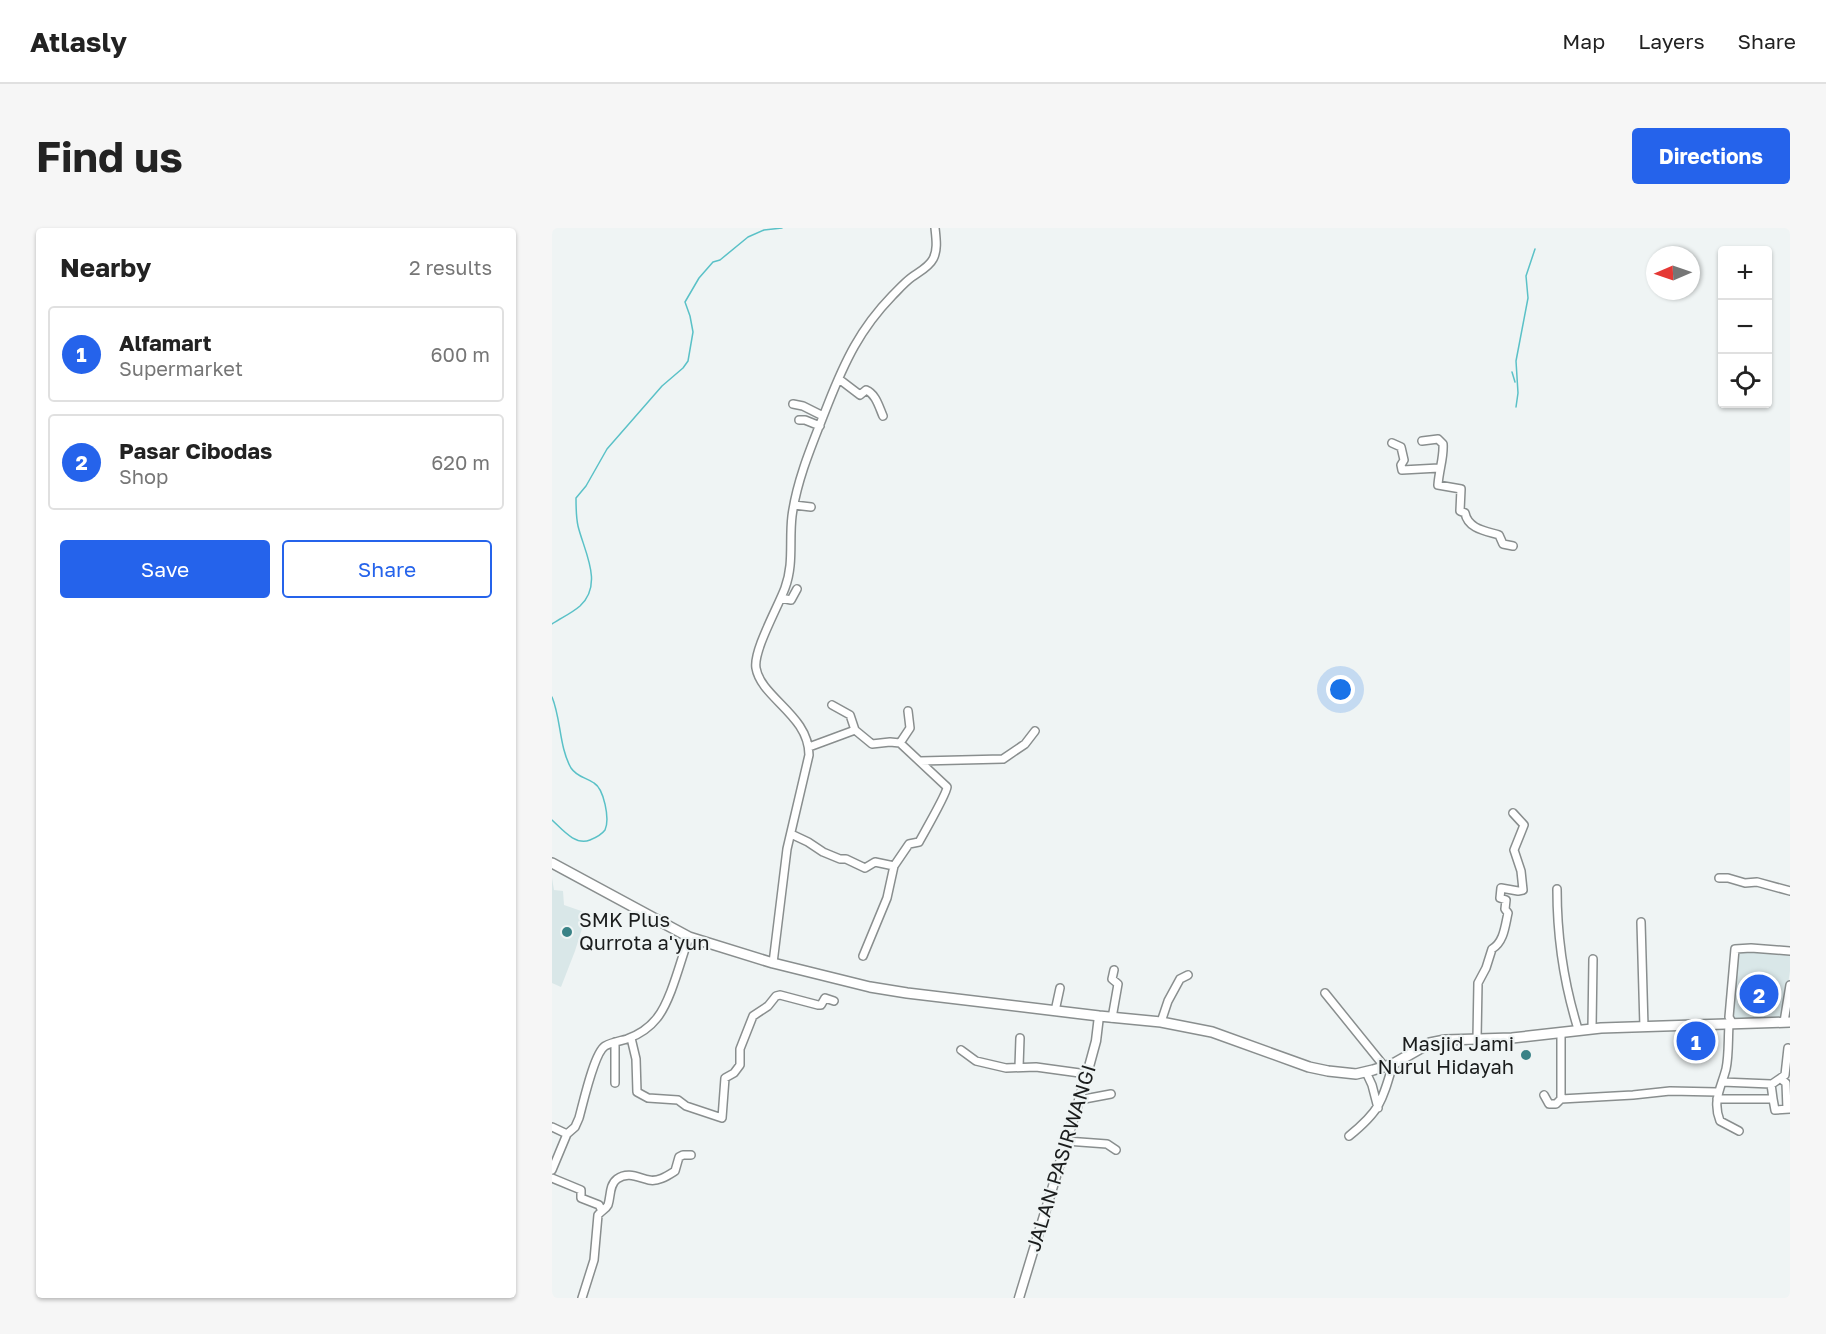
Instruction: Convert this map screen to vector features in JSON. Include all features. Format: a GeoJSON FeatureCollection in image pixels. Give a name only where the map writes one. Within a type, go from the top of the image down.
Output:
{"type":"FeatureCollection","features":[{"type":"Feature","properties":{"kind":"main road"},"geometry":{"type":"LineString","coordinates":[[552,863],[689,937],[773,963],[870,987],[1112,1018],[1161,1022],[1212,1032],[1317,1070],[1366,1072],[1388,1065],[1437,1041],[1512,1038],[1592,1028],[1787,1022]]}},
{"type":"Feature","properties":{"kind":"street"},"geometry":{"type":"LineString","coordinates":[[773,963],[782,884],[809,747],[792,715],[757,677],[755,666],[757,654],[781,598],[791,566],[792,518],[799,483],[838,379],[859,336],[867,325],[896,292],[933,260],[936,245],[935,228]]}},
{"type":"Feature","properties":{"kind":"street"},"geometry":{"type":"LineString","coordinates":[[838,379],[861,395],[869,390],[875,397],[883,417]]}},
{"type":"Feature","properties":{"kind":"street"},"geometry":{"type":"LineString","coordinates":[[793,404],[803,406],[823,416]]}},
{"type":"Feature","properties":{"kind":"street"},"geometry":{"type":"LineString","coordinates":[[799,420],[820,426]]}},
{"type":"Feature","properties":{"kind":"street"},"geometry":{"type":"LineString","coordinates":[[1422,441],[1438,439],[1443,444],[1444,453],[1439,468],[1439,486],[1461,489],[1460,511],[1465,513],[1468,522],[1477,528],[1500,536],[1503,544],[1513,546]]}},
{"type":"Feature","properties":{"kind":"street"},"geometry":{"type":"LineString","coordinates":[[1392,443],[1401,447],[1404,460],[1401,465],[1402,470],[1439,468]]}},
{"type":"Feature","properties":{"kind":"street"},"geometry":{"type":"LineString","coordinates":[[794,505],[811,507]]}},
{"type":"Feature","properties":{"kind":"street"},"geometry":{"type":"LineString","coordinates":[[781,598],[791,600],[797,590]]}},
{"type":"Feature","properties":{"kind":"street"},"geometry":{"type":"LineString","coordinates":[[832,705],[850,715],[855,730],[872,744],[900,743],[946,785],[947,792],[919,842],[909,843],[894,866],[887,898],[863,956]]}},
{"type":"Feature","properties":{"kind":"street"},"geometry":{"type":"LineString","coordinates":[[900,743],[910,728],[908,711]]}},
{"type":"Feature","properties":{"kind":"street"},"geometry":{"type":"LineString","coordinates":[[809,747],[855,730]]}},
{"type":"Feature","properties":{"kind":"street"},"geometry":{"type":"LineString","coordinates":[[920,761],[1003,759],[1025,744],[1035,731]]}},
{"type":"Feature","properties":{"kind":"street"},"geometry":{"type":"LineString","coordinates":[[1477,1039],[1478,983],[1486,968],[1492,948],[1502,939],[1508,912],[1505,909],[1506,900],[1500,898],[1501,888],[1518,891],[1523,889],[1521,871],[1514,850],[1524,825],[1513,813]]}},
{"type":"Feature","properties":{"kind":"street"},"geometry":{"type":"LineString","coordinates":[[791,834],[823,852],[840,859],[846,858],[865,868],[874,862],[894,866]]}},
{"type":"Feature","properties":{"kind":"street"},"geometry":{"type":"LineString","coordinates":[[1719,878],[1745,883],[1757,882],[1790,891]]}},
{"type":"Feature","properties":{"kind":"street"},"geometry":{"type":"LineString","coordinates":[[1557,889],[1564,977],[1578,1029]]}},
{"type":"Feature","properties":{"kind":"street"},"geometry":{"type":"LineString","coordinates":[[1641,922],[1644,1027]]}},
{"type":"Feature","properties":{"kind":"street"},"geometry":{"type":"LineString","coordinates":[[552,1170],[567,1134],[575,1127],[579,1118],[597,1056],[603,1048],[631,1038],[651,1025],[659,1016],[666,1004],[689,937]]}},
{"type":"Feature","properties":{"kind":"street"},"geometry":{"type":"LineString","coordinates":[[1738,1131],[1719,1120],[1717,1096],[1726,1065],[1731,1025],[1729,1017],[1735,949],[1790,951]]}},
{"type":"Feature","properties":{"kind":"street"},"geometry":{"type":"LineString","coordinates":[[1592,1028],[1593,959]]}},
{"type":"Feature","properties":{"kind":"street"},"geometry":{"type":"LineString","coordinates":[[1112,1018],[1118,984],[1112,979],[1114,970]]}},
{"type":"Feature","properties":{"kind":"street"},"geometry":{"type":"LineString","coordinates":[[1161,1022],[1168,1001],[1179,980],[1188,975]]}},
{"type":"Feature","properties":{"kind":"street"},"geometry":{"type":"LineString","coordinates":[[1787,1022],[1790,986]]}},
{"type":"Feature","properties":{"kind":"street"},"geometry":{"type":"LineString","coordinates":[[1055,1011],[1060,988]]}},
{"type":"Feature","properties":{"kind":"street"},"geometry":{"type":"LineString","coordinates":[[1325,993],[1388,1065],[1378,1108],[1349,1136]]}},
{"type":"Feature","properties":{"kind":"street"},"geometry":{"type":"LineString","coordinates":[[631,1038],[636,1059],[637,1092],[648,1098],[676,1099],[686,1106],[722,1118],[724,1078],[734,1073],[740,1065],[740,1049],[755,1014],[780,995],[818,1005],[821,1005],[825,998],[834,1001]]}},
{"type":"Feature","properties":{"kind":"street","name":"JALAN PASIRWANGI"},"geometry":{"type":"LineString","coordinates":[[1019,1298],[1087,1074],[1096,1041],[1099,1016]]}},
{"type":"Feature","properties":{"kind":"street"},"geometry":{"type":"LineString","coordinates":[[1561,1099],[1562,1032]]}},
{"type":"Feature","properties":{"kind":"street"},"geometry":{"type":"LineString","coordinates":[[1019,1067],[1020,1038]]}},
{"type":"Feature","properties":{"kind":"street"},"geometry":{"type":"LineString","coordinates":[[615,1042],[615,1083]]}},
{"type":"Feature","properties":{"kind":"street"},"geometry":{"type":"LineString","coordinates":[[1722,1082],[1772,1084],[1785,1075],[1788,1048]]}},
{"type":"Feature","properties":{"kind":"street"},"geometry":{"type":"LineString","coordinates":[[961,1050],[968,1057],[979,1062],[1008,1069],[1019,1067],[1056,1069],[1087,1074]]}},
{"type":"Feature","properties":{"kind":"street"},"geometry":{"type":"LineString","coordinates":[[1366,1072],[1378,1108]]}},
{"type":"Feature","properties":{"kind":"street"},"geometry":{"type":"LineString","coordinates":[[1772,1084],[1775,1110],[1788,1109],[1786,1083],[1781,1079]]}},
{"type":"Feature","properties":{"kind":"street"},"geometry":{"type":"LineString","coordinates":[[1544,1095],[1548,1104],[1556,1104],[1561,1099],[1647,1094],[1674,1090],[1717,1096],[1773,1099]]}},
{"type":"Feature","properties":{"kind":"street"},"geometry":{"type":"LineString","coordinates":[[1079,1100],[1111,1094]]}},
{"type":"Feature","properties":{"kind":"street"},"geometry":{"type":"LineString","coordinates":[[552,1127],[567,1134]]}},
{"type":"Feature","properties":{"kind":"street"},"geometry":{"type":"LineString","coordinates":[[1066,1141],[1107,1144],[1116,1150]]}},
{"type":"Feature","properties":{"kind":"street"},"geometry":{"type":"LineString","coordinates":[[582,1298],[593,1266],[598,1218],[607,1207],[611,1189],[616,1180],[632,1175],[647,1180],[662,1179],[675,1171],[679,1157],[692,1155]]}},
{"type":"Feature","properties":{"kind":"street"},"geometry":{"type":"LineString","coordinates":[[552,1178],[580,1190],[581,1198],[599,1205],[602,1211]]}},
{"type":"Feature","properties":{"kind":"shaded area","name":"SMK Plus Qurrota a'yun"},"geometry":{"type":"Polygon","coordinates":[[[552,878],[554,890],[563,891],[564,905],[587,913],[561,987],[552,983],[552,878]]]}},
{"type":"Feature","properties":{"kind":"shaded area"},"geometry":{"type":"Polygon","coordinates":[[[1750,951],[1790,953],[1790,971],[1783,1019],[1732,1022],[1736,954],[1750,951]]]}},
{"type":"Feature","properties":{"kind":"waterway"},"geometry":{"type":"LineString","coordinates":[[552,624],[580,606],[591,588],[588,556],[576,516],[576,498],[586,486],[607,449],[662,386],[688,361],[693,332],[685,302],[699,278],[713,262],[720,260],[748,237],[764,230],[782,228]]}},
{"type":"Feature","properties":{"kind":"waterway"},"geometry":{"type":"LineString","coordinates":[[1516,407],[1518,393],[1516,361],[1528,298],[1526,276],[1535,249]]}},
{"type":"Feature","properties":{"kind":"waterway"},"geometry":{"type":"LineString","coordinates":[[1512,372],[1515,382]]}},
{"type":"Feature","properties":{"kind":"waterway"},"geometry":{"type":"LineString","coordinates":[[552,697],[567,760],[576,773],[598,786],[607,819],[604,831],[584,841],[569,836],[552,820]]}},
{"type":"Feature","properties":{"kind":"place","name":"SMK Plus Qurrota a'yun"},"geometry":{"type":"Point","coordinates":[567,932]}},
{"type":"Feature","properties":{"kind":"place","name":"Pasar Cibodas"},"geometry":{"type":"Point","coordinates":[1759,994]}},
{"type":"Feature","properties":{"kind":"place","name":"Alfamart"},"geometry":{"type":"Point","coordinates":[1696,1041]}},
{"type":"Feature","properties":{"kind":"place","name":"Masjid Jami Nurul Hidayah"},"geometry":{"type":"Point","coordinates":[1526,1055]}}]}
